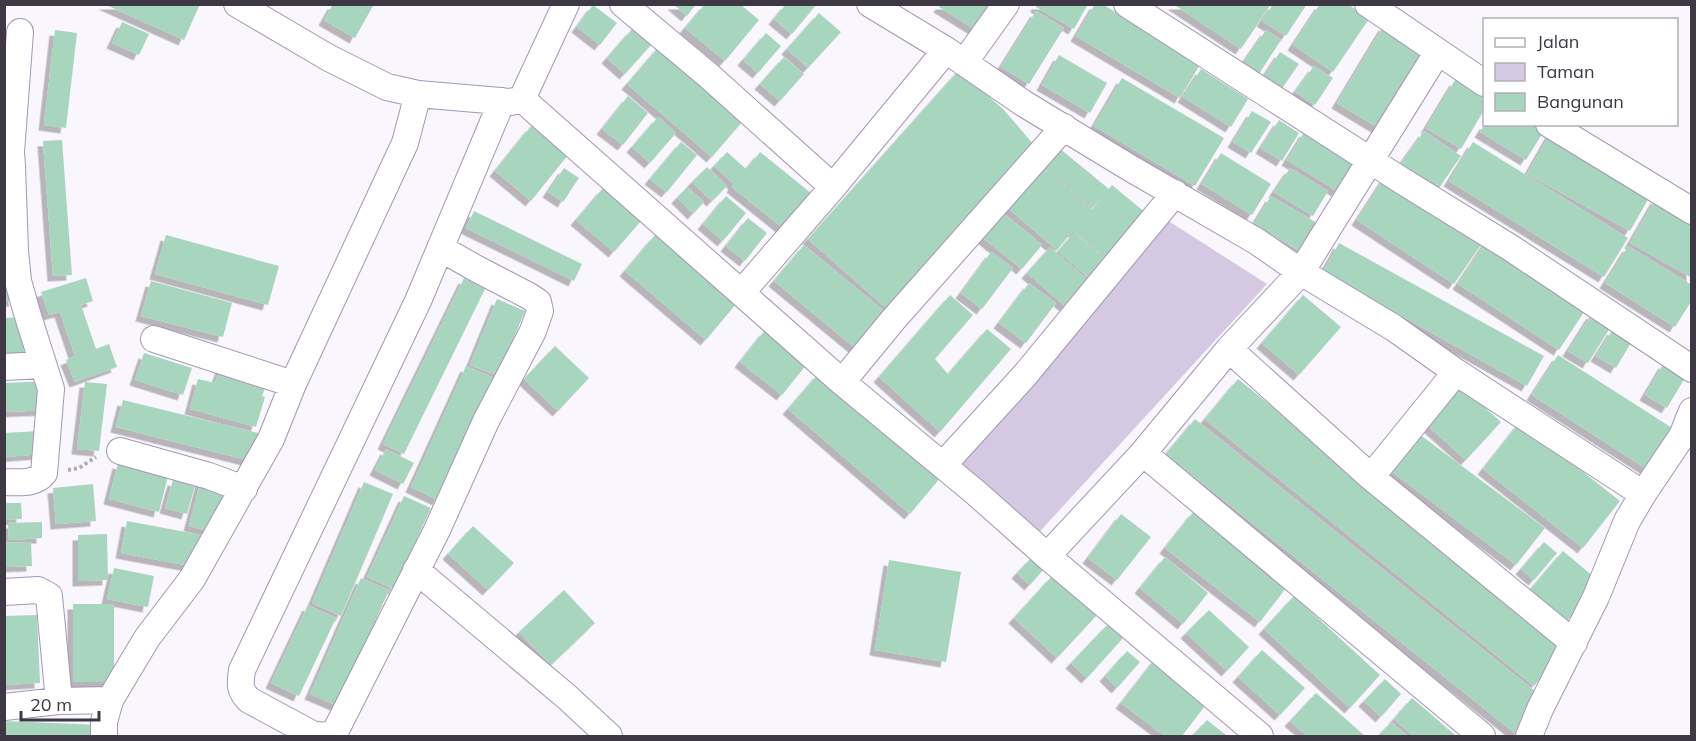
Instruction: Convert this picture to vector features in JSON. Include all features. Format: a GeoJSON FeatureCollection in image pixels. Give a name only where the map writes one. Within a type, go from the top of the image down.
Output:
{"type":"FeatureCollection","features":[{"type":"Feature","properties":{"kind":"street"},"geometry":{"type":"LineString","coordinates":[[237,4],[355,72],[387,87],[418,94],[512,100],[742,292],[842,382],[944,465],[1047,556],[1260,736]]}},
{"type":"Feature","properties":{"kind":"street"},"geometry":{"type":"LineString","coordinates":[[440,248],[529,296],[538,302],[540,311],[486,421],[437,530],[334,732],[325,736],[312,734],[249,700],[242,693],[240,683],[242,670],[371,402],[440,248],[512,100],[566,4]]}},
{"type":"Feature","properties":{"kind":"street"},"geometry":{"type":"LineString","coordinates":[[623,4],[708,75],[833,187]]}},
{"type":"Feature","properties":{"kind":"street"},"geometry":{"type":"LineString","coordinates":[[870,4],[955,56],[1064,128],[1256,241],[1301,272],[1394,328],[1456,372],[1643,494]]}},
{"type":"Feature","properties":{"kind":"street"},"geometry":{"type":"LineString","coordinates":[[742,292],[833,187],[1006,4]]}},
{"type":"Feature","properties":{"kind":"street"},"geometry":{"type":"LineString","coordinates":[[1127,4],[1511,248],[1692,369]]}},
{"type":"Feature","properties":{"kind":"street"},"geometry":{"type":"LineString","coordinates":[[1368,4],[1437,53],[1483,82]]}},
{"type":"Feature","properties":{"kind":"street"},"geometry":{"type":"LineString","coordinates":[[4,482],[29,482],[38,479],[44,473],[51,389],[50,378],[43,365],[10,252],[8,148],[20,32]]}},
{"type":"Feature","properties":{"kind":"street"},"geometry":{"type":"LineString","coordinates":[[1047,556],[1143,453],[1229,349],[1301,272],[1437,53]]}},
{"type":"Feature","properties":{"kind":"street"},"geometry":{"type":"LineString","coordinates":[[104,736],[104,722],[110,700],[147,638],[192,579],[271,439],[293,384],[405,143],[418,94]]}},
{"type":"Feature","properties":{"kind":"street"},"geometry":{"type":"LineString","coordinates":[[1552,126],[1692,211]]}},
{"type":"Feature","properties":{"kind":"street"},"geometry":{"type":"LineString","coordinates":[[842,382],[893,320],[1064,128]]}},
{"type":"Feature","properties":{"kind":"street"},"geometry":{"type":"LineString","coordinates":[[944,465],[1025,375],[1175,193]]}},
{"type":"Feature","properties":{"kind":"street"},"geometry":{"type":"LineString","coordinates":[[154,339],[293,384]]}},
{"type":"Feature","properties":{"kind":"street"},"geometry":{"type":"LineString","coordinates":[[1229,349],[1371,477],[1574,644]]}},
{"type":"Feature","properties":{"kind":"street"},"geometry":{"type":"LineString","coordinates":[[4,367],[43,365]]}},
{"type":"Feature","properties":{"kind":"street"},"geometry":{"type":"LineString","coordinates":[[1371,477],[1456,372]]}},
{"type":"Feature","properties":{"kind":"street"},"geometry":{"type":"LineString","coordinates":[[1528,736],[1596,597],[1627,521],[1682,436],[1692,411]]}},
{"type":"Feature","properties":{"kind":"street"},"geometry":{"type":"LineString","coordinates":[[120,451],[209,476],[244,489]]}},
{"type":"Feature","properties":{"kind":"street"},"geometry":{"type":"LineString","coordinates":[[1143,453],[1482,736]]}},
{"type":"Feature","properties":{"kind":"street"},"geometry":{"type":"LineString","coordinates":[[416,570],[567,697],[609,736]]}},
{"type":"Feature","properties":{"kind":"street"},"geometry":{"type":"LineString","coordinates":[[4,592],[38,590],[49,596],[59,701]]}},
{"type":"Feature","properties":{"kind":"street"},"geometry":{"type":"LineString","coordinates":[[4,707],[59,701],[110,700]]}},
{"type":"Feature","properties":{"kind":"path"},"geometry":{"type":"LineString","coordinates":[[44,473],[79,468],[102,453],[120,451]]}},
{"type":"Feature","properties":{"kind":"green space"},"geometry":{"type":"Polygon","coordinates":[[[1159,215],[1267,284],[1033,539],[946,462],[1159,215]]]}},
{"type":"Feature","properties":{"kind":"building"},"geometry":{"type":"Polygon","coordinates":[[[104,4],[200,4],[184,40],[104,4]]]}},
{"type":"Feature","properties":{"kind":"building"},"geometry":{"type":"Polygon","coordinates":[[[333,4],[374,4],[355,38],[324,20],[333,4]]]}},
{"type":"Feature","properties":{"kind":"building"},"geometry":{"type":"Polygon","coordinates":[[[673,4],[696,4],[687,16],[673,4]]]}},
{"type":"Feature","properties":{"kind":"building"},"geometry":{"type":"Polygon","coordinates":[[[705,4],[740,4],[759,20],[725,61],[685,28],[705,4]]]}},
{"type":"Feature","properties":{"kind":"building"},"geometry":{"type":"Polygon","coordinates":[[[786,4],[817,4],[792,34],[774,19],[786,4]]]}},
{"type":"Feature","properties":{"kind":"building"},"geometry":{"type":"Polygon","coordinates":[[[941,4],[1003,4],[984,35],[939,7],[941,4]]]}},
{"type":"Feature","properties":{"kind":"building"},"geometry":{"type":"Polygon","coordinates":[[[1037,4],[1088,4],[1074,29],[1036,7],[1037,4]]]}},
{"type":"Feature","properties":{"kind":"building"},"geometry":{"type":"Polygon","coordinates":[[[1095,4],[1102,4],[1201,63],[1180,98],[1076,36],[1095,4]]]}},
{"type":"Feature","properties":{"kind":"building"},"geometry":{"type":"Polygon","coordinates":[[[1173,4],[1271,4],[1241,49],[1173,4]]]}},
{"type":"Feature","properties":{"kind":"building"},"geometry":{"type":"Polygon","coordinates":[[[1273,4],[1307,4],[1286,36],[1262,21],[1273,4]]]}},
{"type":"Feature","properties":{"kind":"building"},"geometry":{"type":"Polygon","coordinates":[[[1320,4],[1348,4],[1369,19],[1333,72],[1293,45],[1320,4]]]}},
{"type":"Feature","properties":{"kind":"building"},"geometry":{"type":"Polygon","coordinates":[[[593,5],[617,23],[600,45],[577,27],[593,5]]]}},
{"type":"Feature","properties":{"kind":"building"},"geometry":{"type":"Polygon","coordinates":[[[1036,11],[1064,28],[1029,84],[1001,67],[1036,11]]]}},
{"type":"Feature","properties":{"kind":"building"},"geometry":{"type":"Polygon","coordinates":[[[819,13],[841,32],[808,68],[787,49],[819,13]]]}},
{"type":"Feature","properties":{"kind":"building"},"geometry":{"type":"Polygon","coordinates":[[[122,22],[149,34],[139,55],[112,43],[122,22]]]}},
{"type":"Feature","properties":{"kind":"building"},"geometry":{"type":"Polygon","coordinates":[[[1384,25],[1427,50],[1380,129],[1337,103],[1384,25]]]}},
{"type":"Feature","properties":{"kind":"building"},"geometry":{"type":"Polygon","coordinates":[[[632,29],[651,45],[625,74],[607,58],[632,29]]]}},
{"type":"Feature","properties":{"kind":"building"},"geometry":{"type":"Polygon","coordinates":[[[55,30],[77,33],[66,128],[44,125],[55,30]]]}},
{"type":"Feature","properties":{"kind":"building"},"geometry":{"type":"Polygon","coordinates":[[[1266,30],[1281,40],[1257,77],[1241,66],[1266,30]]]}},
{"type":"Feature","properties":{"kind":"building"},"geometry":{"type":"Polygon","coordinates":[[[766,33],[781,46],[758,73],[743,60],[766,33]]]}},
{"type":"Feature","properties":{"kind":"building"},"geometry":{"type":"Polygon","coordinates":[[[664,41],[749,114],[712,157],[627,84],[664,41]]]}},
{"type":"Feature","properties":{"kind":"building"},"geometry":{"type":"Polygon","coordinates":[[[1280,52],[1299,64],[1281,90],[1263,78],[1280,52]]]}},
{"type":"Feature","properties":{"kind":"building"},"geometry":{"type":"Polygon","coordinates":[[[1059,55],[1107,83],[1090,113],[1042,85],[1059,55]]]}},
{"type":"Feature","properties":{"kind":"building"},"geometry":{"type":"Polygon","coordinates":[[[784,57],[804,74],[780,101],[760,84],[784,57]]]}},
{"type":"Feature","properties":{"kind":"building"},"geometry":{"type":"Polygon","coordinates":[[[1314,66],[1333,78],[1315,105],[1295,92],[1314,66]]]}},
{"type":"Feature","properties":{"kind":"building"},"geometry":{"type":"Polygon","coordinates":[[[1201,69],[1248,99],[1231,127],[1183,97],[1201,69]]]}},
{"type":"Feature","properties":{"kind":"building"},"geometry":{"type":"Polygon","coordinates":[[[959,70],[1004,110],[1039,151],[893,314],[808,239],[959,70]]]}},
{"type":"Feature","properties":{"kind":"building"},"geometry":{"type":"Polygon","coordinates":[[[1122,78],[1224,138],[1195,186],[1094,126],[1122,78]]]}},
{"type":"Feature","properties":{"kind":"building"},"geometry":{"type":"Polygon","coordinates":[[[1455,80],[1483,96],[1483,112],[1461,149],[1426,128],[1455,80]]]}},
{"type":"Feature","properties":{"kind":"building"},"geometry":{"type":"Polygon","coordinates":[[[628,96],[648,113],[623,145],[602,129],[628,96]]]}},
{"type":"Feature","properties":{"kind":"building"},"geometry":{"type":"Polygon","coordinates":[[[1252,111],[1271,122],[1251,153],[1233,142],[1252,111]]]}},
{"type":"Feature","properties":{"kind":"building"},"geometry":{"type":"Polygon","coordinates":[[[658,117],[676,133],[650,163],[632,147],[658,117]]]}},
{"type":"Feature","properties":{"kind":"building"},"geometry":{"type":"Polygon","coordinates":[[[1279,120],[1299,133],[1282,161],[1261,148],[1279,120]]]}},
{"type":"Feature","properties":{"kind":"building"},"geometry":{"type":"Polygon","coordinates":[[[531,126],[568,155],[531,201],[495,171],[531,126]]]}},
{"type":"Feature","properties":{"kind":"building"},"geometry":{"type":"Polygon","coordinates":[[[1484,126],[1547,126],[1526,160],[1480,132],[1484,126]]]}},
{"type":"Feature","properties":{"kind":"building"},"geometry":{"type":"Polygon","coordinates":[[[1305,131],[1355,162],[1337,191],[1287,160],[1305,131]]]}},
{"type":"Feature","properties":{"kind":"building"},"geometry":{"type":"Polygon","coordinates":[[[1424,131],[1461,156],[1437,191],[1400,165],[1424,131]]]}},
{"type":"Feature","properties":{"kind":"building"},"geometry":{"type":"Polygon","coordinates":[[[1551,132],[1654,189],[1630,231],[1527,174],[1551,132]]]}},
{"type":"Feature","properties":{"kind":"building"},"geometry":{"type":"Polygon","coordinates":[[[62,140],[72,275],[53,276],[43,141],[62,140]]]}},
{"type":"Feature","properties":{"kind":"building"},"geometry":{"type":"Polygon","coordinates":[[[681,142],[697,155],[667,192],[650,179],[681,142]]]}},
{"type":"Feature","properties":{"kind":"building"},"geometry":{"type":"Polygon","coordinates":[[[1473,142],[1628,238],[1604,277],[1449,181],[1473,142]]]}},
{"type":"Feature","properties":{"kind":"building"},"geometry":{"type":"Polygon","coordinates":[[[1059,148],[1109,189],[1112,185],[1147,214],[1108,260],[1073,231],[1057,250],[1009,209],[1043,169],[1092,210],[1105,194],[1092,208],[1043,167],[1059,148]]]}},
{"type":"Feature","properties":{"kind":"building"},"geometry":{"type":"Polygon","coordinates":[[[727,152],[746,169],[760,152],[817,198],[789,233],[732,187],[734,184],[714,166],[727,152]]]}},
{"type":"Feature","properties":{"kind":"building"},"geometry":{"type":"Polygon","coordinates":[[[1221,153],[1271,184],[1252,215],[1202,184],[1221,153]]]}},
{"type":"Feature","properties":{"kind":"building"},"geometry":{"type":"Polygon","coordinates":[[[707,167],[727,186],[712,201],[692,182],[707,167]]]}},
{"type":"Feature","properties":{"kind":"building"},"geometry":{"type":"Polygon","coordinates":[[[564,168],[579,178],[563,202],[548,192],[564,168]]]}},
{"type":"Feature","properties":{"kind":"building"},"geometry":{"type":"Polygon","coordinates":[[[1290,168],[1328,191],[1313,216],[1274,192],[1290,168]]]}},
{"type":"Feature","properties":{"kind":"building"},"geometry":{"type":"Polygon","coordinates":[[[1385,177],[1483,242],[1454,284],[1357,220],[1385,177]]]}},
{"type":"Feature","properties":{"kind":"building"},"geometry":{"type":"Polygon","coordinates":[[[687,187],[704,202],[693,214],[677,198],[687,187]]]}},
{"type":"Feature","properties":{"kind":"building"},"geometry":{"type":"Polygon","coordinates":[[[603,188],[642,220],[614,252],[576,220],[603,188]]]}},
{"type":"Feature","properties":{"kind":"building"},"geometry":{"type":"Polygon","coordinates":[[[726,196],[746,213],[723,241],[703,224],[726,196]]]}},
{"type":"Feature","properties":{"kind":"building"},"geometry":{"type":"Polygon","coordinates":[[[1271,196],[1317,223],[1300,251],[1254,224],[1271,196]]]}},
{"type":"Feature","properties":{"kind":"building"},"geometry":{"type":"Polygon","coordinates":[[[1656,198],[1692,219],[1692,278],[1630,243],[1656,198]]]}},
{"type":"Feature","properties":{"kind":"building"},"geometry":{"type":"Polygon","coordinates":[[[474,211],[582,264],[574,281],[466,228],[474,211]]]}},
{"type":"Feature","properties":{"kind":"building"},"geometry":{"type":"Polygon","coordinates":[[[1003,213],[1042,245],[1022,269],[983,238],[1003,213]]]}},
{"type":"Feature","properties":{"kind":"building"},"geometry":{"type":"Polygon","coordinates":[[[748,218],[767,233],[745,261],[726,246],[748,218]]]}},
{"type":"Feature","properties":{"kind":"building"},"geometry":{"type":"Polygon","coordinates":[[[1074,233],[1106,260],[1090,279],[1058,251],[1074,233]]]}},
{"type":"Feature","properties":{"kind":"building"},"geometry":{"type":"Polygon","coordinates":[[[166,235],[279,266],[268,305],[155,274],[166,235]]]}},
{"type":"Feature","properties":{"kind":"building"},"geometry":{"type":"Polygon","coordinates":[[[655,235],[736,304],[706,340],[625,271],[655,235]]]}},
{"type":"Feature","properties":{"kind":"building"},"geometry":{"type":"Polygon","coordinates":[[[1487,240],[1588,306],[1559,350],[1458,284],[1487,240]]]}},
{"type":"Feature","properties":{"kind":"building"},"geometry":{"type":"Polygon","coordinates":[[[1339,243],[1544,356],[1527,386],[1323,272],[1339,243]]]}},
{"type":"Feature","properties":{"kind":"building"},"geometry":{"type":"Polygon","coordinates":[[[804,245],[890,316],[860,352],[774,281],[804,245]]]}},
{"type":"Feature","properties":{"kind":"building"},"geometry":{"type":"Polygon","coordinates":[[[1628,246],[1692,285],[1692,300],[1675,327],[1605,283],[1628,246]]]}},
{"type":"Feature","properties":{"kind":"building"},"geometry":{"type":"Polygon","coordinates":[[[1050,247],[1088,280],[1065,306],[1027,273],[1050,247]]]}},
{"type":"Feature","properties":{"kind":"building"},"geometry":{"type":"Polygon","coordinates":[[[991,252],[1013,268],[982,309],[961,293],[991,252]]]}},
{"type":"Feature","properties":{"kind":"building"},"geometry":{"type":"Polygon","coordinates":[[[4,266],[15,301],[4,301],[4,266]]]}},
{"type":"Feature","properties":{"kind":"building"},"geometry":{"type":"Polygon","coordinates":[[[86,278],[93,301],[81,305],[96,349],[109,344],[117,367],[75,382],[66,360],[75,356],[60,312],[49,315],[41,292],[86,278]]]}},
{"type":"Feature","properties":{"kind":"building"},"geometry":{"type":"Polygon","coordinates":[[[464,278],[485,289],[404,454],[383,444],[464,278]]]}},
{"type":"Feature","properties":{"kind":"building"},"geometry":{"type":"Polygon","coordinates":[[[151,281],[232,303],[223,337],[141,316],[151,281]]]}},
{"type":"Feature","properties":{"kind":"building"},"geometry":{"type":"Polygon","coordinates":[[[1029,283],[1056,303],[1026,343],[999,323],[1029,283]]]}},
{"type":"Feature","properties":{"kind":"building"},"geometry":{"type":"Polygon","coordinates":[[[950,295],[973,315],[935,359],[948,374],[987,329],[1011,349],[940,432],[879,377],[950,295]]]}},
{"type":"Feature","properties":{"kind":"building"},"geometry":{"type":"Polygon","coordinates":[[[1303,295],[1341,327],[1299,375],[1262,343],[1303,295]]]}},
{"type":"Feature","properties":{"kind":"building"},"geometry":{"type":"Polygon","coordinates":[[[497,299],[525,311],[498,376],[470,365],[497,299]]]}},
{"type":"Feature","properties":{"kind":"building"},"geometry":{"type":"Polygon","coordinates":[[[1592,313],[1612,325],[1588,363],[1568,351],[1592,313]]]}},
{"type":"Feature","properties":{"kind":"building"},"geometry":{"type":"Polygon","coordinates":[[[23,317],[24,353],[4,354],[4,318],[23,317]]]}},
{"type":"Feature","properties":{"kind":"building"},"geometry":{"type":"Polygon","coordinates":[[[1613,329],[1632,341],[1616,368],[1596,356],[1613,329]]]}},
{"type":"Feature","properties":{"kind":"building"},"geometry":{"type":"Polygon","coordinates":[[[765,330],[807,364],[782,395],[740,362],[765,330]]]}},
{"type":"Feature","properties":{"kind":"building"},"geometry":{"type":"Polygon","coordinates":[[[555,346],[589,378],[558,411],[524,379],[555,346]]]}},
{"type":"Feature","properties":{"kind":"building"},"geometry":{"type":"Polygon","coordinates":[[[144,353],[192,368],[183,395],[135,380],[144,353]]]}},
{"type":"Feature","properties":{"kind":"building"},"geometry":{"type":"Polygon","coordinates":[[[1558,355],[1680,433],[1653,473],[1532,395],[1558,355]]]}},
{"type":"Feature","properties":{"kind":"building"},"geometry":{"type":"Polygon","coordinates":[[[1664,363],[1686,376],[1667,408],[1645,395],[1664,363]]]}},
{"type":"Feature","properties":{"kind":"building"},"geometry":{"type":"Polygon","coordinates":[[[466,366],[494,378],[438,500],[411,487],[466,366]]]}},
{"type":"Feature","properties":{"kind":"building"},"geometry":{"type":"Polygon","coordinates":[[[221,367],[267,383],[256,427],[190,409],[198,379],[215,383],[221,367]]]}},
{"type":"Feature","properties":{"kind":"building"},"geometry":{"type":"Polygon","coordinates":[[[819,373],[941,477],[910,514],[788,409],[819,373]]]}},
{"type":"Feature","properties":{"kind":"building"},"geometry":{"type":"Polygon","coordinates":[[[1238,379],[1568,645],[1534,686],[1205,419],[1238,379]]]}},
{"type":"Feature","properties":{"kind":"building"},"geometry":{"type":"Polygon","coordinates":[[[48,381],[50,410],[4,412],[4,383],[48,381]]]}},
{"type":"Feature","properties":{"kind":"building"},"geometry":{"type":"Polygon","coordinates":[[[85,382],[107,384],[99,451],[77,449],[85,382]]]}},
{"type":"Feature","properties":{"kind":"building"},"geometry":{"type":"Polygon","coordinates":[[[1461,386],[1501,422],[1466,460],[1427,425],[1461,386]]]}},
{"type":"Feature","properties":{"kind":"building"},"geometry":{"type":"Polygon","coordinates":[[[123,400],[258,433],[251,461],[116,427],[123,400]]]}},
{"type":"Feature","properties":{"kind":"building"},"geometry":{"type":"Polygon","coordinates":[[[1195,419],[1545,699],[1516,734],[1166,454],[1195,419]]]}},
{"type":"Feature","properties":{"kind":"building"},"geometry":{"type":"Polygon","coordinates":[[[1520,422],[1620,501],[1583,548],[1483,469],[1520,422]]]}},
{"type":"Feature","properties":{"kind":"building"},"geometry":{"type":"Polygon","coordinates":[[[40,431],[42,454],[4,457],[4,433],[40,431]]]}},
{"type":"Feature","properties":{"kind":"building"},"geometry":{"type":"Polygon","coordinates":[[[1419,434],[1545,528],[1516,565],[1391,471],[1419,434]]]}},
{"type":"Feature","properties":{"kind":"building"},"geometry":{"type":"Polygon","coordinates":[[[386,449],[414,463],[403,484],[375,470],[386,449]]]}},
{"type":"Feature","properties":{"kind":"building"},"geometry":{"type":"Polygon","coordinates":[[[118,463],[168,476],[159,512],[109,499],[118,463]]]}},
{"type":"Feature","properties":{"kind":"building"},"geometry":{"type":"Polygon","coordinates":[[[173,480],[195,486],[187,514],[165,508],[173,480]]]}},
{"type":"Feature","properties":{"kind":"building"},"geometry":{"type":"Polygon","coordinates":[[[201,480],[228,487],[216,533],[189,526],[201,480]]]}},
{"type":"Feature","properties":{"kind":"building"},"geometry":{"type":"Polygon","coordinates":[[[364,482],[393,494],[341,616],[312,603],[364,482]]]}},
{"type":"Feature","properties":{"kind":"building"},"geometry":{"type":"Polygon","coordinates":[[[93,484],[96,521],[56,524],[53,488],[93,484]]]}},
{"type":"Feature","properties":{"kind":"building"},"geometry":{"type":"Polygon","coordinates":[[[404,496],[431,508],[394,589],[367,577],[404,496]]]}},
{"type":"Feature","properties":{"kind":"building"},"geometry":{"type":"Polygon","coordinates":[[[4,503],[21,503],[22,519],[4,520],[4,503]]]}},
{"type":"Feature","properties":{"kind":"building"},"geometry":{"type":"Polygon","coordinates":[[[1194,511],[1289,584],[1260,622],[1165,548],[1194,511]]]}},
{"type":"Feature","properties":{"kind":"building"},"geometry":{"type":"Polygon","coordinates":[[[1121,514],[1151,537],[1117,580],[1088,558],[1121,514]]]}},
{"type":"Feature","properties":{"kind":"building"},"geometry":{"type":"Polygon","coordinates":[[[127,521],[202,535],[196,567],[121,553],[127,521]]]}},
{"type":"Feature","properties":{"kind":"building"},"geometry":{"type":"Polygon","coordinates":[[[42,522],[42,538],[9,540],[8,523],[42,522]]]}},
{"type":"Feature","properties":{"kind":"building"},"geometry":{"type":"Polygon","coordinates":[[[473,526],[514,563],[488,590],[448,554],[473,526]]]}},
{"type":"Feature","properties":{"kind":"building"},"geometry":{"type":"Polygon","coordinates":[[[107,534],[108,580],[78,581],[78,535],[107,534]]]}},
{"type":"Feature","properties":{"kind":"building"},"geometry":{"type":"Polygon","coordinates":[[[31,542],[32,566],[4,567],[4,543],[31,542]]]}},
{"type":"Feature","properties":{"kind":"building"},"geometry":{"type":"Polygon","coordinates":[[[1544,542],[1557,553],[1534,580],[1521,569],[1544,542]]]}},
{"type":"Feature","properties":{"kind":"building"},"geometry":{"type":"Polygon","coordinates":[[[1563,551],[1600,582],[1566,622],[1529,591],[1563,551]]]}},
{"type":"Feature","properties":{"kind":"building"},"geometry":{"type":"Polygon","coordinates":[[[1165,557],[1208,593],[1183,624],[1140,588],[1165,557]]]}},
{"type":"Feature","properties":{"kind":"building"},"geometry":{"type":"Polygon","coordinates":[[[1031,558],[1043,570],[1030,585],[1017,573],[1031,558]]]}},
{"type":"Feature","properties":{"kind":"building"},"geometry":{"type":"Polygon","coordinates":[[[889,560],[961,572],[946,662],[875,650],[889,560]]]}},
{"type":"Feature","properties":{"kind":"building"},"geometry":{"type":"Polygon","coordinates":[[[114,568],[154,576],[148,607],[107,599],[114,568]]]}},
{"type":"Feature","properties":{"kind":"building"},"geometry":{"type":"Polygon","coordinates":[[[1053,575],[1097,615],[1057,658],[1014,618],[1053,575]]]}},
{"type":"Feature","properties":{"kind":"building"},"geometry":{"type":"Polygon","coordinates":[[[361,578],[389,590],[338,706],[310,694],[361,578]]]}},
{"type":"Feature","properties":{"kind":"building"},"geometry":{"type":"Polygon","coordinates":[[[564,590],[595,623],[551,665],[519,632],[564,590]]]}},
{"type":"Feature","properties":{"kind":"building"},"geometry":{"type":"Polygon","coordinates":[[[1294,596],[1380,675],[1350,708],[1264,629],[1294,596]]]}},
{"type":"Feature","properties":{"kind":"building"},"geometry":{"type":"Polygon","coordinates":[[[73,604],[114,604],[114,682],[73,682],[73,604]]]}},
{"type":"Feature","properties":{"kind":"building"},"geometry":{"type":"Polygon","coordinates":[[[308,605],[336,618],[299,696],[271,683],[308,605]]]}},
{"type":"Feature","properties":{"kind":"building"},"geometry":{"type":"Polygon","coordinates":[[[1209,610],[1249,647],[1227,671],[1186,633],[1209,610]]]}},
{"type":"Feature","properties":{"kind":"building"},"geometry":{"type":"Polygon","coordinates":[[[37,615],[40,683],[4,685],[4,616],[37,615]]]}},
{"type":"Feature","properties":{"kind":"building"},"geometry":{"type":"Polygon","coordinates":[[[1109,623],[1124,637],[1087,678],[1071,663],[1109,623]]]}},
{"type":"Feature","properties":{"kind":"building"},"geometry":{"type":"Polygon","coordinates":[[[1262,650],[1305,688],[1280,715],[1238,677],[1262,650]]]}},
{"type":"Feature","properties":{"kind":"building"},"geometry":{"type":"Polygon","coordinates":[[[1127,651],[1140,662],[1117,688],[1105,676],[1127,651]]]}},
{"type":"Feature","properties":{"kind":"building"},"geometry":{"type":"Polygon","coordinates":[[[1157,657],[1211,698],[1182,736],[1165,736],[1121,703],[1157,657]]]}},
{"type":"Feature","properties":{"kind":"building"},"geometry":{"type":"Polygon","coordinates":[[[1385,679],[1401,694],[1381,717],[1364,701],[1385,679]]]}},
{"type":"Feature","properties":{"kind":"building"},"geometry":{"type":"Polygon","coordinates":[[[1316,693],[1365,736],[1308,736],[1290,721],[1316,693]]]}},
{"type":"Feature","properties":{"kind":"building"},"geometry":{"type":"Polygon","coordinates":[[[1412,698],[1456,736],[1413,736],[1394,719],[1412,698]]]}},
{"type":"Feature","properties":{"kind":"building"},"geometry":{"type":"Polygon","coordinates":[[[1207,720],[1226,735],[1192,736],[1207,720]]]}},
{"type":"Feature","properties":{"kind":"building"},"geometry":{"type":"Polygon","coordinates":[[[4,721],[100,725],[99,736],[4,736],[4,721]]]}},
{"type":"Feature","properties":{"kind":"building"},"geometry":{"type":"Polygon","coordinates":[[[1391,722],[1408,736],[1378,736],[1391,722]]]}}]}
